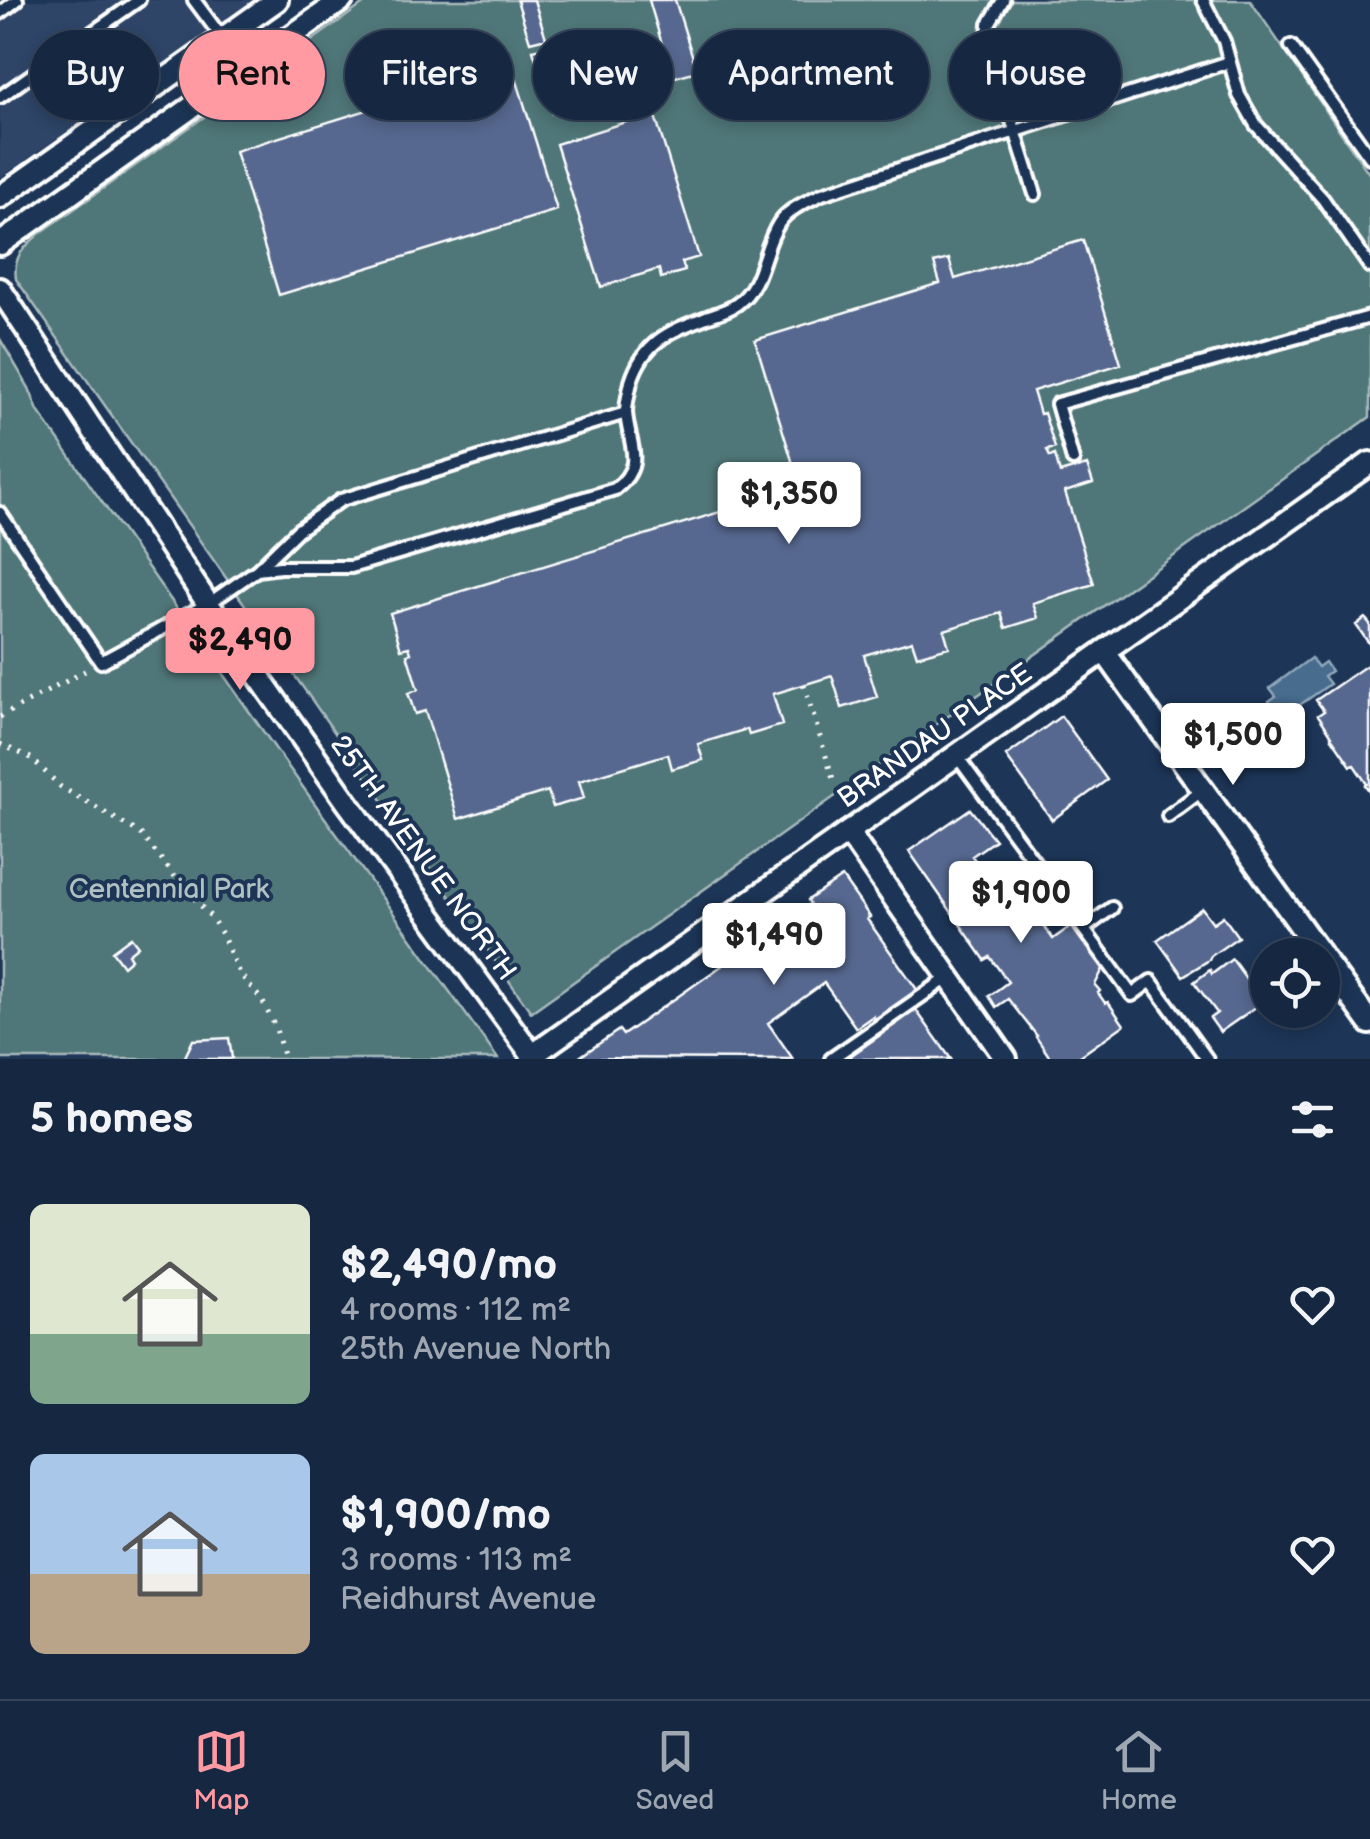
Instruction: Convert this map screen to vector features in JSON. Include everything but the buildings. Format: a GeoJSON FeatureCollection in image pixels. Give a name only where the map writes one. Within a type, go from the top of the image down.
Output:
{"type":"FeatureCollection","features":[{"type":"Feature","properties":{"kind":"street"},"geometry":{"type":"LineString","coordinates":[[235,30],[277,0]]}},
{"type":"Feature","properties":{"kind":"street"},"geometry":{"type":"LineString","coordinates":[[0,244],[342,0]]}},
{"type":"Feature","properties":{"kind":"street"},"geometry":{"type":"LineString","coordinates":[[0,198],[179,70]]}},
{"type":"Feature","properties":{"kind":"street","name":"25TH AVENUE NORTH"},"geometry":{"type":"LineString","coordinates":[[0,289],[208,604],[534,1057]]}},
{"type":"Feature","properties":{"kind":"street","name":"BRANDAU PLACE"},"geometry":{"type":"LineString","coordinates":[[534,1057],[1370,463]]}},
{"type":"Feature","properties":{"kind":"street"},"geometry":{"type":"LineString","coordinates":[[1104,651],[1309,938]]}},
{"type":"Feature","properties":{"kind":"street"},"geometry":{"type":"LineString","coordinates":[[848,832],[1006,1059]]}},
{"type":"Feature","properties":{"kind":"street"},"geometry":{"type":"LineString","coordinates":[[1340,981],[1370,1023]]}},
{"type":"Feature","properties":{"kind":"lane"},"geometry":{"type":"LineString","coordinates":[[0,13],[18,0]]}},
{"type":"Feature","properties":{"kind":"lane"},"geometry":{"type":"LineString","coordinates":[[0,98],[139,0]]}},
{"type":"Feature","properties":{"kind":"lane"},"geometry":{"type":"LineString","coordinates":[[194,0],[216,30]]}},
{"type":"Feature","properties":{"kind":"lane"},"geometry":{"type":"LineString","coordinates":[[1003,0],[989,24],[988,38],[1035,194]]}},
{"type":"Feature","properties":{"kind":"lane"},"geometry":{"type":"LineString","coordinates":[[1203,0],[1224,42],[1238,94],[1256,124],[1324,199],[1370,267]]}},
{"type":"Feature","properties":{"kind":"lane"},"geometry":{"type":"LineString","coordinates":[[1292,46],[1370,157]]}},
{"type":"Feature","properties":{"kind":"lane"},"geometry":{"type":"LineString","coordinates":[[257,570],[351,568],[615,489],[627,478],[634,458],[626,413],[631,384],[646,351],[672,332],[737,304],[763,266],[778,224],[806,201],[1230,62]]}},
{"type":"Feature","properties":{"kind":"lane"},"geometry":{"type":"LineString","coordinates":[[1073,460],[1056,404],[1370,317]]}},
{"type":"Feature","properties":{"kind":"lane"},"geometry":{"type":"LineString","coordinates":[[0,512],[101,662],[208,604],[257,570],[298,530],[341,500],[626,413]]}},
{"type":"Feature","properties":{"kind":"lane"},"geometry":{"type":"LineString","coordinates":[[956,755],[1132,995],[1152,981],[1208,1059]]}},
{"type":"Feature","properties":{"kind":"lane"},"geometry":{"type":"LineString","coordinates":[[1168,816],[1203,790]]}},
{"type":"Feature","properties":{"kind":"lane"},"geometry":{"type":"LineString","coordinates":[[1085,928],[1112,908]]}},
{"type":"Feature","properties":{"kind":"lane"},"geometry":{"type":"LineString","coordinates":[[831,1059],[949,977]]}},
{"type":"Feature","properties":{"kind":"path"},"geometry":{"type":"LineString","coordinates":[[0,717],[101,662]]}},
{"type":"Feature","properties":{"kind":"path"},"geometry":{"type":"LineString","coordinates":[[804,685],[832,779]]}},
{"type":"Feature","properties":{"kind":"path"},"geometry":{"type":"LineString","coordinates":[[0,744],[31,758],[61,787],[140,832],[222,934],[238,973],[262,1000],[284,1059]]}},
{"type":"Feature","properties":{"kind":"shaded area"},"geometry":{"type":"Polygon","coordinates":[[[0,0],[255,0],[212,30],[179,30],[179,53],[159,67],[159,30],[30,30],[30,120],[83,120],[0,178],[0,0]]]}},
{"type":"Feature","properties":{"kind":"shaded area"},"geometry":{"type":"Polygon","coordinates":[[[1311,658],[1318,667],[1325,662],[1331,671],[1324,676],[1330,684],[1288,713],[1282,705],[1275,710],[1269,701],[1276,696],[1270,688],[1311,658]]]}},
{"type":"Feature","properties":{"kind":"green space"},"geometry":{"type":"Polygon","coordinates":[[[369,0],[1250,0],[1370,175],[1370,417],[531,1012],[16,279],[20,254],[39,234],[200,120],[325,120],[325,31],[369,0]]]}},
{"type":"Feature","properties":{"kind":"green space","name":"Centennial Park"},"geometry":{"type":"Polygon","coordinates":[[[0,339],[38,411],[498,1059],[0,1059],[0,339]]]}}]}
